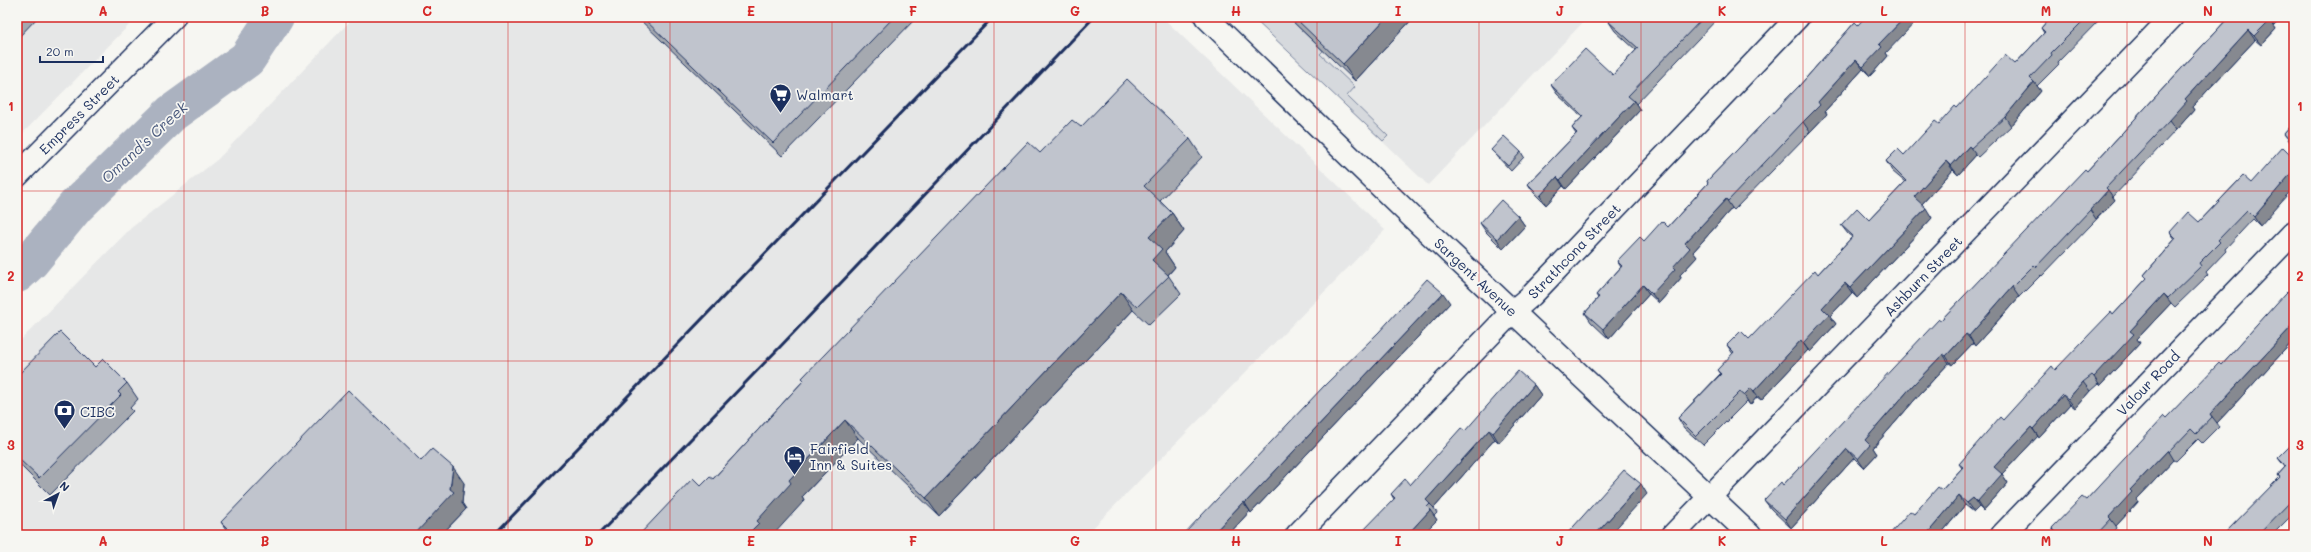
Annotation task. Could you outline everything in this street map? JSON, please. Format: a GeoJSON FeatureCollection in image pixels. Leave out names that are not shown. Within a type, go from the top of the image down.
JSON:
{"type":"FeatureCollection","features":[{"type":"Feature","properties":{"kind":"street","name":"Empress Street"},"geometry":{"type":"LineString","coordinates":[[17,176],[174,17]]}},
{"type":"Feature","properties":{"kind":"street","name":"Sargent Avenue"},"geometry":{"type":"LineString","coordinates":[[1206,17],[1512,312],[1750,535]]}},
{"type":"Feature","properties":{"kind":"street","name":"Strathcona Street"},"geometry":{"type":"LineString","coordinates":[[1298,535],[1512,312],[1532,295],[1798,17]]}},
{"type":"Feature","properties":{"kind":"street","name":"Ashburn Street"},"geometry":{"type":"LineString","coordinates":[[1673,535],[2172,17]]}},
{"type":"Feature","properties":{"kind":"street","name":"Valour Road"},"geometry":{"type":"LineString","coordinates":[[2002,535],[2294,232]]}},
{"type":"Feature","properties":{"kind":"shaded area"},"geometry":{"type":"Polygon","coordinates":[[[17,17],[137,17],[17,139],[17,17]]]}},
{"type":"Feature","properties":{"kind":"shaded area"},"geometry":{"type":"Polygon","coordinates":[[[354,17],[1137,17],[1140,19],[1142,17],[1162,17],[1385,230],[1086,535],[17,535],[17,344],[131,228],[218,159],[354,17]]]}},
{"type":"Feature","properties":{"kind":"shaded area"},"geometry":{"type":"Polygon","coordinates":[[[1252,17],[1588,17],[1428,185],[1252,17]]]}},
{"type":"Feature","properties":{"kind":"shaded area"},"geometry":{"type":"Polygon","coordinates":[[[1252,17],[1288,17],[1323,51],[1320,54],[1355,87],[1347,96],[1388,136],[1383,141],[1252,17]]]}},
{"type":"Feature","properties":{"kind":"building","name":"Walmart"},"geometry":{"type":"Polygon","coordinates":[[[642,17],[894,17],[773,143],[642,17]]]}},
{"type":"Feature","properties":{"kind":"building"},"geometry":{"type":"Polygon","coordinates":[[[1294,17],[1387,17],[1343,64],[1294,17]]]}},
{"type":"Feature","properties":{"kind":"building"},"geometry":{"type":"Polygon","coordinates":[[[1613,17],[1704,17],[1628,96],[1634,101],[1560,180],[1557,177],[1540,196],[1528,184],[1577,133],[1572,128],[1583,116],[1551,85],[1585,49],[1613,75],[1638,48],[1609,22],[1613,17]]]}},
{"type":"Feature","properties":{"kind":"building"},"geometry":{"type":"Polygon","coordinates":[[[1865,17],[1905,17],[1879,44],[1882,47],[1863,67],[1856,60],[1818,102],[1820,105],[1728,201],[1726,199],[1685,243],[1690,248],[1673,267],[1675,269],[1652,294],[1643,285],[1603,329],[1585,313],[1599,297],[1596,295],[1622,266],[1617,261],[1640,237],[1644,241],[1662,221],[1668,227],[1708,183],[1707,181],[1800,85],[1855,22],[1858,25],[1865,17]]]}},
{"type":"Feature","properties":{"kind":"building"},"geometry":{"type":"Polygon","coordinates":[[[2051,17],[2087,17],[2051,53],[2052,55],[2030,78],[2034,82],[2005,117],[1971,148],[1969,146],[1951,166],[1946,161],[1914,197],[1926,208],[1850,288],[1845,283],[1822,308],[1829,315],[1803,343],[1801,340],[1754,391],[1751,388],[1744,395],[1740,392],[1696,436],[1678,418],[1721,374],[1717,370],[1734,352],[1727,345],[1741,331],[1749,339],[1815,270],[1818,274],[1853,236],[1841,225],[1857,208],[1869,220],[1906,181],[1886,161],[1898,149],[1904,155],[1935,121],[1939,124],[1955,106],[1957,108],[2005,55],[2015,64],[2045,32],[2041,28],[2051,17]]]}},
{"type":"Feature","properties":{"kind":"building"},"geometry":{"type":"Polygon","coordinates":[[[2229,17],[2267,17],[2270,20],[2254,36],[2248,30],[2185,99],[2187,101],[2106,188],[2108,190],[2090,210],[2036,267],[2034,265],[2012,287],[1969,336],[1966,334],[1946,356],[1943,354],[1913,385],[1865,440],[1870,445],[1858,459],[1847,449],[1785,519],[1764,500],[1781,482],[1783,485],[1939,319],[1941,320],[2085,169],[2087,171],[2229,17]]]}},
{"type":"Feature","properties":{"kind":"building"},"geometry":{"type":"Polygon","coordinates":[[[1127,79],[1190,139],[1144,186],[1172,213],[1149,237],[1162,249],[1152,260],[1169,276],[1137,307],[1121,292],[926,498],[845,420],[789,480],[791,483],[757,521],[759,523],[750,532],[754,535],[639,535],[693,478],[701,486],[710,477],[713,479],[804,380],[802,378],[1028,142],[1040,153],[1072,120],[1081,127],[1127,79]]]}},
{"type":"Feature","properties":{"kind":"building"},"geometry":{"type":"Polygon","coordinates":[[[2294,123],[2294,143],[2284,134],[2294,123]]]}},
{"type":"Feature","properties":{"kind":"building"},"geometry":{"type":"Polygon","coordinates":[[[1504,136],[1521,152],[1508,166],[1491,150],[1504,136]]]}},
{"type":"Feature","properties":{"kind":"building"},"geometry":{"type":"Polygon","coordinates":[[[2283,147],[2294,158],[2294,170],[2254,217],[2247,210],[2218,240],[2220,242],[2199,263],[2201,266],[2168,298],[2164,294],[2130,331],[2134,334],[2094,377],[2092,375],[2083,382],[2068,399],[2063,395],[2033,429],[2031,427],[1994,467],[2002,474],[1977,502],[1973,498],[1967,503],[1959,496],[1926,535],[1889,535],[1910,511],[1914,514],[1938,487],[1942,490],[1963,467],[1959,464],[2000,417],[2003,420],[2052,366],[2055,370],[2111,312],[2113,315],[2147,278],[2144,275],[2176,238],[2170,232],[2188,212],[2199,222],[2243,176],[2251,183],[2283,147]]]}},
{"type":"Feature","properties":{"kind":"building"},"geometry":{"type":"Polygon","coordinates":[[[1501,200],[1518,216],[1497,239],[1480,223],[1501,200]]]}},
{"type":"Feature","properties":{"kind":"building"},"geometry":{"type":"Polygon","coordinates":[[[1427,279],[1443,293],[1245,503],[1243,502],[1212,535],[1183,535],[1324,386],[1379,332],[1427,279]]]}},
{"type":"Feature","properties":{"kind":"building"},"geometry":{"type":"Polygon","coordinates":[[[2294,285],[2294,324],[2210,414],[2212,417],[2196,434],[2191,429],[2169,452],[2168,450],[2130,490],[2132,492],[2109,517],[2111,519],[2096,535],[2053,535],[2056,532],[2052,528],[2082,497],[2086,500],[2164,416],[2166,418],[2219,363],[2221,365],[2294,285]]]}},
{"type":"Feature","properties":{"kind":"building","name":"CIBC"},"geometry":{"type":"Polygon","coordinates":[[[60,332],[95,367],[103,359],[127,383],[118,392],[121,395],[39,478],[17,457],[17,376],[60,332]]]}},
{"type":"Feature","properties":{"kind":"building"},"geometry":{"type":"Polygon","coordinates":[[[1518,371],[1534,385],[1493,433],[1489,430],[1426,500],[1430,504],[1427,507],[1430,510],[1407,535],[1359,535],[1395,498],[1391,494],[1405,479],[1410,485],[1461,428],[1465,431],[1518,371]]]}},
{"type":"Feature","properties":{"kind":"building"},"geometry":{"type":"Polygon","coordinates":[[[348,390],[421,461],[432,449],[453,467],[450,489],[454,492],[414,535],[234,535],[221,522],[348,390]]]}},
{"type":"Feature","properties":{"kind":"building"},"geometry":{"type":"Polygon","coordinates":[[[2294,442],[2294,498],[2258,535],[2223,535],[2280,477],[2278,475],[2286,466],[2278,458],[2294,442]]]}},
{"type":"Feature","properties":{"kind":"building"},"geometry":{"type":"Polygon","coordinates":[[[1624,470],[1641,484],[1595,535],[1566,535],[1624,470]]]}},
{"type":"Feature","properties":{"kind":"waterway","name":"Omand's Creek"},"geometry":{"type":"LineString","coordinates":[[17,274],[31,261],[76,206],[172,113],[247,59],[275,17]]}},
{"type":"Feature","properties":{"kind":"railway"},"geometry":{"type":"LineString","coordinates":[[494,535],[993,17]]}},
{"type":"Feature","properties":{"kind":"railway"},"geometry":{"type":"LineString","coordinates":[[598,535],[778,349],[1094,17]]}},
{"type":"Feature","properties":{"kind":"place","name":"Walmart"},"geometry":{"type":"Point","coordinates":[780,114]}},
{"type":"Feature","properties":{"kind":"place","name":"CIBC"},"geometry":{"type":"Point","coordinates":[65,430]}},
{"type":"Feature","properties":{"kind":"place","name":"Fairfield Inn & Suites"},"geometry":{"type":"Point","coordinates":[794,476]}}]}
